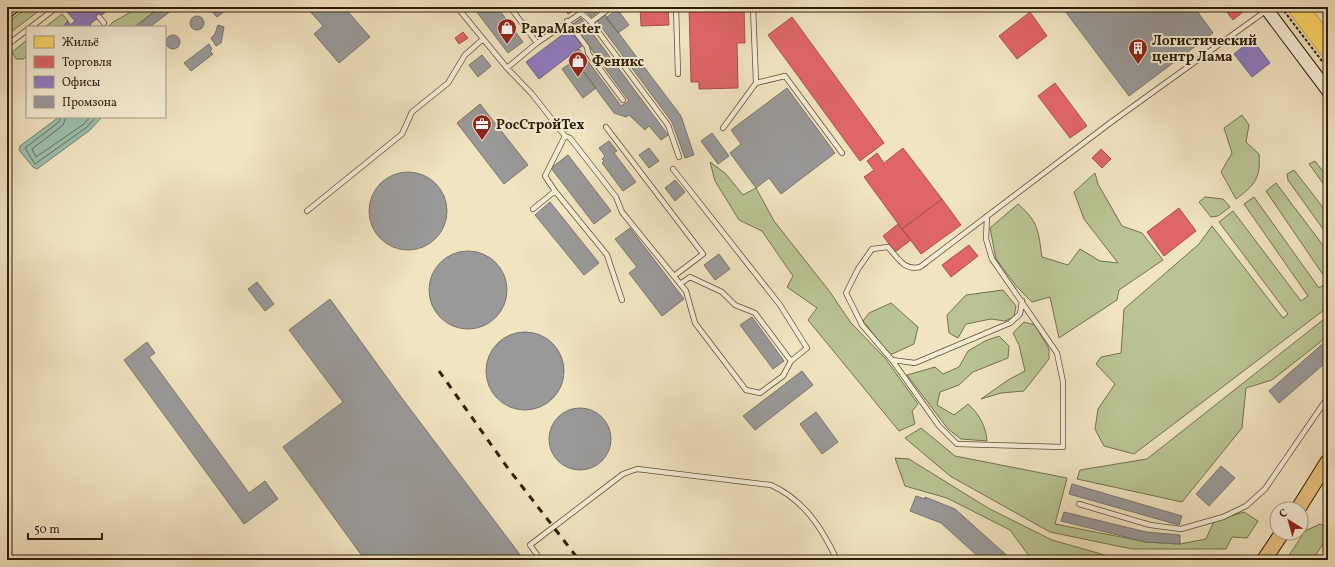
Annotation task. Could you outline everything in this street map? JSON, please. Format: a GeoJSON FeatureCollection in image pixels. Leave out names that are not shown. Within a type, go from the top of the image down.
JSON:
{"type":"FeatureCollection","features":[{"type":"Feature","properties":{"kind":"main road"},"geometry":{"type":"LineString","coordinates":[[1303,501],[1328,461]]}},
{"type":"Feature","properties":{"kind":"main road"},"geometry":{"type":"LineString","coordinates":[[1264,560],[1277,541]]}},
{"type":"Feature","properties":{"kind":"street"},"geometry":{"type":"LineString","coordinates":[[7,12],[13,7]]}},
{"type":"Feature","properties":{"kind":"street"},"geometry":{"type":"LineString","coordinates":[[1266,8],[1327,86]]}},
{"type":"Feature","properties":{"kind":"lane"},"geometry":{"type":"LineString","coordinates":[[32,26],[57,7]]}},
{"type":"Feature","properties":{"kind":"lane"},"geometry":{"type":"LineString","coordinates":[[457,7],[507,68],[532,94],[565,136],[570,138],[616,197],[622,212],[686,291],[695,323],[746,390],[760,393],[783,376],[791,361],[807,348],[780,305],[673,169]]}},
{"type":"Feature","properties":{"kind":"lane"},"geometry":{"type":"LineString","coordinates":[[510,7],[537,43]]}},
{"type":"Feature","properties":{"kind":"lane"},"geometry":{"type":"LineString","coordinates":[[676,7],[678,74]]}},
{"type":"Feature","properties":{"kind":"lane"},"geometry":{"type":"LineString","coordinates":[[723,128],[756,83],[753,7]]}},
{"type":"Feature","properties":{"kind":"lane"},"geometry":{"type":"LineString","coordinates":[[1321,7],[1328,16]]}},
{"type":"Feature","properties":{"kind":"lane"},"geometry":{"type":"LineString","coordinates":[[591,22],[610,8]]}},
{"type":"Feature","properties":{"kind":"lane"},"geometry":{"type":"LineString","coordinates":[[987,216],[986,239],[992,259],[1057,353],[1062,382],[1063,447],[957,444],[938,426],[892,360],[862,325],[846,293],[858,269],[872,249],[888,247],[902,264],[907,267],[920,267],[987,216],[1110,123],[1266,8]]}},
{"type":"Feature","properties":{"kind":"lane"},"geometry":{"type":"LineString","coordinates":[[507,68],[537,43],[567,21],[581,13],[591,22],[668,125],[679,157]]}},
{"type":"Feature","properties":{"kind":"lane"},"geometry":{"type":"LineString","coordinates":[[99,17],[104,23]]}},
{"type":"Feature","properties":{"kind":"lane"},"geometry":{"type":"LineString","coordinates":[[567,21],[587,47],[588,53],[623,100]]}},
{"type":"Feature","properties":{"kind":"lane"},"geometry":{"type":"LineString","coordinates":[[7,45],[26,31]]}},
{"type":"Feature","properties":{"kind":"lane"},"geometry":{"type":"LineString","coordinates":[[307,211],[402,134],[412,112],[448,83],[466,55],[483,39]]}},
{"type":"Feature","properties":{"kind":"lane"},"geometry":{"type":"LineString","coordinates":[[756,83],[785,76],[842,152]]}},
{"type":"Feature","properties":{"kind":"lane"},"geometry":{"type":"LineString","coordinates":[[606,127],[703,254],[674,276]]}},
{"type":"Feature","properties":{"kind":"lane"},"geometry":{"type":"LineString","coordinates":[[565,136],[545,176],[607,255],[622,300]]}},
{"type":"Feature","properties":{"kind":"lane"},"geometry":{"type":"LineString","coordinates":[[533,209],[556,191]]}},
{"type":"Feature","properties":{"kind":"lane"},"geometry":{"type":"LineString","coordinates":[[680,284],[690,277],[722,292],[735,305],[755,313],[791,361]]}},
{"type":"Feature","properties":{"kind":"lane"},"geometry":{"type":"LineString","coordinates":[[892,360],[915,363],[1010,323],[1020,314],[1022,301]]}},
{"type":"Feature","properties":{"kind":"lane"},"geometry":{"type":"LineString","coordinates":[[1079,504],[1150,525],[1181,529],[1222,517],[1246,506],[1265,489],[1328,397]]}},
{"type":"Feature","properties":{"kind":"lane"},"geometry":{"type":"LineString","coordinates":[[541,560],[530,545],[623,474],[637,469],[771,485],[785,492],[801,504],[814,519],[837,560]]}},
{"type":"Feature","properties":{"kind":"path"},"geometry":{"type":"LineString","coordinates":[[1281,7],[1328,69]]}},
{"type":"Feature","properties":{"kind":"shaded area"},"geometry":{"type":"Polygon","coordinates":[[[28,7],[44,7],[7,35],[7,23],[28,7]]]}},
{"type":"Feature","properties":{"kind":"shaded area"},"geometry":{"type":"Polygon","coordinates":[[[140,7],[160,7],[135,26],[109,26],[113,22],[140,7]]]}},
{"type":"Feature","properties":{"kind":"shaded area"},"geometry":{"type":"Polygon","coordinates":[[[62,14],[68,21],[64,26],[46,26],[62,14]]]}},
{"type":"Feature","properties":{"kind":"shaded area"},"geometry":{"type":"Polygon","coordinates":[[[26,41],[26,57],[23,59],[16,59],[12,52],[26,41]]]}},
{"type":"Feature","properties":{"kind":"shaded area"},"geometry":{"type":"Polygon","coordinates":[[[1242,115],[1249,125],[1246,142],[1259,154],[1259,169],[1258,175],[1252,185],[1236,199],[1221,172],[1232,153],[1224,128],[1242,115]]]}},
{"type":"Feature","properties":{"kind":"shaded area"},"geometry":{"type":"Polygon","coordinates":[[[1315,161],[1328,178],[1328,190],[1309,164],[1315,161]]]}},
{"type":"Feature","properties":{"kind":"shaded area"},"geometry":{"type":"Polygon","coordinates":[[[710,162],[725,173],[743,195],[756,188],[774,221],[830,292],[851,323],[885,358],[918,404],[912,411],[915,424],[899,431],[808,320],[817,308],[787,287],[793,276],[762,231],[739,220],[715,181],[710,162]]]}},
{"type":"Feature","properties":{"kind":"shaded area"},"geometry":{"type":"Polygon","coordinates":[[[1294,170],[1328,214],[1328,236],[1288,180],[1287,174],[1294,170]]]}},
{"type":"Feature","properties":{"kind":"shaded area"},"geometry":{"type":"Polygon","coordinates":[[[1095,173],[1098,184],[1122,226],[1142,233],[1163,260],[1119,290],[1117,300],[1059,338],[1050,297],[1032,302],[1017,287],[996,259],[990,228],[1018,204],[1025,210],[1034,222],[1040,240],[1042,257],[1068,265],[1080,249],[1100,261],[1118,263],[1084,219],[1074,192],[1095,173]]]}},
{"type":"Feature","properties":{"kind":"shaded area"},"geometry":{"type":"Polygon","coordinates":[[[1276,183],[1328,252],[1328,282],[1266,191],[1276,183]]]}},
{"type":"Feature","properties":{"kind":"shaded area"},"geometry":{"type":"Polygon","coordinates":[[[1205,197],[1223,199],[1230,207],[1218,216],[1211,217],[1199,202],[1205,197]]]}},
{"type":"Feature","properties":{"kind":"shaded area"},"geometry":{"type":"Polygon","coordinates":[[[1254,197],[1319,288],[1328,282],[1328,307],[1134,454],[1104,446],[1095,429],[1098,409],[1115,384],[1096,364],[1101,357],[1121,353],[1124,309],[1199,244],[1212,226],[1283,318],[1288,314],[1219,222],[1233,211],[1301,301],[1308,296],[1244,204],[1254,197]]]}},
{"type":"Feature","properties":{"kind":"shaded area"},"geometry":{"type":"Polygon","coordinates":[[[1003,290],[1016,306],[1014,317],[1005,321],[991,319],[966,324],[958,338],[949,333],[947,315],[966,295],[1003,290]]]}},
{"type":"Feature","properties":{"kind":"shaded area"},"geometry":{"type":"Polygon","coordinates":[[[891,303],[918,327],[914,344],[890,355],[863,321],[869,313],[891,303]]]}},
{"type":"Feature","properties":{"kind":"shaded area"},"geometry":{"type":"Polygon","coordinates":[[[1328,316],[1328,336],[1272,380],[1246,388],[1242,428],[1182,502],[1077,479],[1080,470],[1147,459],[1328,316]]]}},
{"type":"Feature","properties":{"kind":"shaded area"},"geometry":{"type":"Polygon","coordinates":[[[1024,322],[1035,325],[1049,349],[1049,359],[1024,391],[1001,393],[981,399],[1008,380],[1025,371],[1019,345],[1013,333],[1024,322]]]}},
{"type":"Feature","properties":{"kind":"shaded area"},"geometry":{"type":"Polygon","coordinates":[[[999,336],[1009,346],[1008,358],[973,372],[959,385],[940,392],[937,405],[954,415],[968,404],[972,408],[979,416],[987,441],[961,439],[948,429],[907,375],[935,367],[943,374],[959,367],[968,351],[985,341],[999,336]]]}},
{"type":"Feature","properties":{"kind":"shaded area"},"geometry":{"type":"Polygon","coordinates":[[[921,428],[955,456],[1067,478],[1055,524],[1146,542],[1180,544],[1206,539],[1214,521],[1244,512],[1258,521],[1247,538],[1232,537],[1226,549],[1132,549],[1050,532],[950,476],[905,438],[921,428]]]}},
{"type":"Feature","properties":{"kind":"shaded area"},"geometry":{"type":"Polygon","coordinates":[[[895,458],[909,459],[988,508],[1052,540],[1108,556],[1160,559],[1217,557],[1217,560],[1032,560],[1010,530],[947,498],[905,486],[895,458]]]}},
{"type":"Feature","properties":{"kind":"shaded area"},"geometry":{"type":"Polygon","coordinates":[[[1320,524],[1328,528],[1328,537],[1312,560],[1286,560],[1298,541],[1309,541],[1309,529],[1320,524]]]}},
{"type":"Feature","properties":{"kind":"water"},"geometry":{"type":"Polygon","coordinates":[[[58,118],[101,118],[90,130],[37,169],[33,167],[19,150],[20,146],[58,118]]]}},
{"type":"Feature","properties":{"kind":"building: Жильё"},"geometry":{"type":"Polygon","coordinates":[[[1285,7],[1310,7],[1328,30],[1328,64],[1285,7]]]}},
{"type":"Feature","properties":{"kind":"building: Торговля"},"geometry":{"type":"Polygon","coordinates":[[[640,7],[668,7],[669,25],[641,26],[640,7]]]}},
{"type":"Feature","properties":{"kind":"building: Торговля"},"geometry":{"type":"Polygon","coordinates":[[[689,7],[744,7],[745,43],[737,43],[738,88],[699,89],[699,82],[691,82],[689,7]]]}},
{"type":"Feature","properties":{"kind":"building: Торговля"},"geometry":{"type":"Polygon","coordinates":[[[1223,7],[1241,7],[1244,11],[1233,20],[1223,7]]]}},
{"type":"Feature","properties":{"kind":"building: Торговля"},"geometry":{"type":"Polygon","coordinates":[[[1030,12],[1047,36],[1017,59],[999,36],[1030,12]]]}},
{"type":"Feature","properties":{"kind":"building: Торговля"},"geometry":{"type":"Polygon","coordinates":[[[792,17],[884,143],[860,161],[768,35],[792,17]]]}},
{"type":"Feature","properties":{"kind":"building: Торговля"},"geometry":{"type":"Polygon","coordinates":[[[463,32],[468,38],[459,44],[455,38],[463,32]]]}},
{"type":"Feature","properties":{"kind":"building: Торговля"},"geometry":{"type":"Polygon","coordinates":[[[1055,83],[1087,126],[1070,138],[1038,96],[1055,83]]]}},
{"type":"Feature","properties":{"kind":"building: Торговля"},"geometry":{"type":"Polygon","coordinates":[[[903,148],[942,199],[902,229],[864,177],[874,170],[867,161],[877,153],[884,163],[903,148]]]}},
{"type":"Feature","properties":{"kind":"building: Торговля"},"geometry":{"type":"Polygon","coordinates":[[[1101,149],[1111,159],[1102,168],[1092,158],[1101,149]]]}},
{"type":"Feature","properties":{"kind":"building: Торговля"},"geometry":{"type":"Polygon","coordinates":[[[942,199],[961,225],[921,254],[902,229],[942,199]]]}},
{"type":"Feature","properties":{"kind":"building: Торговля"},"geometry":{"type":"Polygon","coordinates":[[[1179,208],[1196,231],[1164,256],[1147,232],[1179,208]]]}},
{"type":"Feature","properties":{"kind":"building: Торговля"},"geometry":{"type":"Polygon","coordinates":[[[898,224],[911,240],[895,252],[883,236],[898,224]]]}},
{"type":"Feature","properties":{"kind":"building: Торговля"},"geometry":{"type":"Polygon","coordinates":[[[969,245],[978,256],[951,277],[942,265],[969,245]]]}},
{"type":"Feature","properties":{"kind":"building: Офисы"},"geometry":{"type":"Polygon","coordinates":[[[72,7],[112,7],[90,24],[91,25],[90,26],[64,26],[68,21],[70,25],[75,21],[67,12],[72,7]]]}},
{"type":"Feature","properties":{"kind":"building: Офисы"},"geometry":{"type":"Polygon","coordinates":[[[564,7],[580,7],[568,14],[564,7]]]}},
{"type":"Feature","properties":{"kind":"building: Офисы"},"geometry":{"type":"Polygon","coordinates":[[[570,29],[582,46],[539,79],[526,62],[570,29]]]}},
{"type":"Feature","properties":{"kind":"building: Офисы"},"geometry":{"type":"Polygon","coordinates":[[[1252,39],[1270,63],[1252,77],[1234,54],[1252,39]]]}},
{"type":"Feature","properties":{"kind":"building: Промзона"},"geometry":{"type":"Polygon","coordinates":[[[160,7],[176,7],[151,26],[137,26],[160,7]]]}},
{"type":"Feature","properties":{"kind":"building: Промзона"},"geometry":{"type":"Polygon","coordinates":[[[208,7],[230,7],[217,17],[208,7]]]}},
{"type":"Feature","properties":{"kind":"building: Промзона"},"geometry":{"type":"Polygon","coordinates":[[[306,7],[344,7],[370,37],[339,63],[314,34],[323,26],[306,7]]]}},
{"type":"Feature","properties":{"kind":"building: Промзона"},"geometry":{"type":"Polygon","coordinates":[[[473,7],[497,7],[523,42],[508,53],[473,7]]]}},
{"type":"Feature","properties":{"kind":"building: Промзона"},"geometry":{"type":"Polygon","coordinates":[[[588,7],[604,7],[591,17],[585,10],[588,7]]]}},
{"type":"Feature","properties":{"kind":"building: Промзона","name":"Логистический центр Лама"},"geometry":{"type":"Polygon","coordinates":[[[1062,7],[1194,7],[1213,33],[1129,96],[1062,7]]]}},
{"type":"Feature","properties":{"kind":"building: Промзона"},"geometry":{"type":"Polygon","coordinates":[[[617,9],[629,25],[618,33],[606,18],[617,9]]]}},
{"type":"Feature","properties":{"kind":"building: Промзона"},"geometry":{"type":"Polygon","coordinates":[[[605,15],[681,116],[694,155],[685,158],[672,122],[597,21],[605,15]]]}},
{"type":"Feature","properties":{"kind":"building: Промзона"},"geometry":{"type":"Polygon","coordinates":[[[194,16],[200,16],[204,20],[204,26],[200,30],[194,30],[190,26],[190,20],[194,16]]]}},
{"type":"Feature","properties":{"kind":"building: Промзона"},"geometry":{"type":"Polygon","coordinates":[[[581,18],[668,135],[661,140],[649,126],[645,130],[629,115],[626,117],[614,113],[571,55],[579,49],[621,106],[629,101],[573,24],[581,18]]]}},
{"type":"Feature","properties":{"kind":"building: Промзона"},"geometry":{"type":"Polygon","coordinates":[[[218,25],[224,27],[221,43],[216,46],[211,38],[215,34],[218,25]]]}},
{"type":"Feature","properties":{"kind":"building: Промзона"},"geometry":{"type":"Polygon","coordinates":[[[173,35],[178,37],[180,42],[178,47],[173,49],[168,47],[166,42],[168,37],[173,35]]]}},
{"type":"Feature","properties":{"kind":"building: Промзона"},"geometry":{"type":"Polygon","coordinates":[[[209,44],[212,49],[210,51],[213,54],[191,71],[184,63],[209,44]]]}},
{"type":"Feature","properties":{"kind":"building: Промзона"},"geometry":{"type":"Polygon","coordinates":[[[482,55],[491,66],[478,77],[469,65],[482,55]]]}},
{"type":"Feature","properties":{"kind":"building: Промзона"},"geometry":{"type":"Polygon","coordinates":[[[575,60],[596,88],[583,98],[562,69],[575,60]]]}},
{"type":"Feature","properties":{"kind":"building: Промзона"},"geometry":{"type":"Polygon","coordinates":[[[787,88],[835,153],[781,194],[769,178],[756,188],[730,153],[741,144],[731,130],[787,88]]]}},
{"type":"Feature","properties":{"kind":"building: Промзона"},"geometry":{"type":"Polygon","coordinates":[[[480,104],[528,165],[504,184],[457,123],[480,104]]]}},
{"type":"Feature","properties":{"kind":"building: Промзона"},"geometry":{"type":"Polygon","coordinates":[[[712,133],[729,156],[718,164],[701,141],[712,133]]]}},
{"type":"Feature","properties":{"kind":"building: Промзона"},"geometry":{"type":"Polygon","coordinates":[[[609,141],[617,151],[614,153],[636,182],[623,191],[602,163],[604,161],[602,159],[605,156],[599,148],[609,141]]]}},
{"type":"Feature","properties":{"kind":"building: Промзона"},"geometry":{"type":"Polygon","coordinates":[[[649,148],[659,161],[649,168],[639,155],[649,148]]]}},
{"type":"Feature","properties":{"kind":"building: Промзона"},"geometry":{"type":"Polygon","coordinates":[[[568,155],[611,211],[594,224],[551,168],[568,155]]]}},
{"type":"Feature","properties":{"kind":"building: Промзона"},"geometry":{"type":"Polygon","coordinates":[[[400,172],[416,172],[430,178],[441,189],[447,203],[447,219],[441,233],[430,244],[416,250],[400,250],[386,244],[375,233],[369,219],[369,203],[375,189],[386,178],[400,172]]]}},
{"type":"Feature","properties":{"kind":"building: Промзона"},"geometry":{"type":"Polygon","coordinates":[[[675,180],[685,192],[675,201],[665,188],[675,180]]]}},
{"type":"Feature","properties":{"kind":"building: Промзона"},"geometry":{"type":"Polygon","coordinates":[[[550,202],[599,263],[584,275],[535,215],[550,202]]]}},
{"type":"Feature","properties":{"kind":"building: Промзона"},"geometry":{"type":"Polygon","coordinates":[[[630,228],[684,299],[662,316],[629,273],[637,267],[615,239],[630,228]]]}},
{"type":"Feature","properties":{"kind":"building: Промзона"},"geometry":{"type":"Polygon","coordinates":[[[468,251],[483,254],[490,258],[500,268],[504,275],[507,290],[504,305],[500,312],[490,322],[483,326],[468,329],[453,326],[446,322],[436,312],[432,305],[429,290],[432,275],[436,268],[446,258],[453,254],[468,251]]]}},
{"type":"Feature","properties":{"kind":"building: Промзона"},"geometry":{"type":"Polygon","coordinates":[[[719,254],[730,269],[715,280],[704,265],[719,254]]]}},
{"type":"Feature","properties":{"kind":"building: Промзона"},"geometry":{"type":"Polygon","coordinates":[[[257,282],[274,304],[265,311],[248,289],[257,282]]]}},
{"type":"Feature","properties":{"kind":"building: Промзона"},"geometry":{"type":"Polygon","coordinates":[[[330,299],[401,397],[524,560],[365,560],[283,447],[343,402],[289,330],[330,299]]]}},
{"type":"Feature","properties":{"kind":"building: Промзона"},"geometry":{"type":"Polygon","coordinates":[[[752,317],[784,361],[773,369],[740,325],[752,317]]]}},
{"type":"Feature","properties":{"kind":"building: Промзона"},"geometry":{"type":"Polygon","coordinates":[[[525,332],[540,335],[547,339],[557,349],[561,356],[564,371],[561,386],[557,393],[547,403],[540,407],[525,410],[510,407],[503,403],[493,393],[489,386],[486,371],[489,356],[493,349],[503,339],[510,335],[525,332]]]}},
{"type":"Feature","properties":{"kind":"building: Промзона"},"geometry":{"type":"Polygon","coordinates":[[[1328,339],[1328,354],[1321,360],[1324,364],[1279,403],[1269,391],[1328,339]]]}},
{"type":"Feature","properties":{"kind":"building: Промзона"},"geometry":{"type":"Polygon","coordinates":[[[147,342],[155,353],[149,357],[249,493],[265,481],[278,499],[244,524],[124,360],[147,342]]]}},
{"type":"Feature","properties":{"kind":"building: Промзона"},"geometry":{"type":"Polygon","coordinates":[[[802,371],[813,385],[755,430],[743,416],[802,371]]]}},
{"type":"Feature","properties":{"kind":"building: Промзона"},"geometry":{"type":"Polygon","coordinates":[[[580,408],[592,410],[602,417],[609,427],[611,439],[609,451],[602,461],[592,468],[580,470],[568,468],[558,461],[551,451],[549,439],[551,427],[558,417],[568,410],[580,408]]]}},
{"type":"Feature","properties":{"kind":"building: Промзона"},"geometry":{"type":"Polygon","coordinates":[[[816,412],[838,442],[822,454],[800,424],[816,412]]]}},
{"type":"Feature","properties":{"kind":"building: Промзона"},"geometry":{"type":"Polygon","coordinates":[[[1221,466],[1235,478],[1209,506],[1196,494],[1221,466]]]}},
{"type":"Feature","properties":{"kind":"building: Промзона"},"geometry":{"type":"Polygon","coordinates":[[[1072,484],[1182,516],[1179,525],[1069,494],[1072,484]]]}},
{"type":"Feature","properties":{"kind":"building: Промзона"},"geometry":{"type":"Polygon","coordinates":[[[916,496],[925,499],[925,497],[955,509],[1012,560],[982,560],[941,523],[910,511],[916,496]]]}},
{"type":"Feature","properties":{"kind":"building: Промзона"},"geometry":{"type":"Polygon","coordinates":[[[1064,512],[1146,532],[1180,535],[1180,544],[1146,542],[1061,521],[1064,512]]]}},
{"type":"Feature","properties":{"kind":"railway"},"geometry":{"type":"LineString","coordinates":[[439,371],[507,467],[579,560]]}},
{"type":"Feature","properties":{"kind":"place","name":"PapaMaster"},"geometry":{"type":"Point","coordinates":[507,45]}},
{"type":"Feature","properties":{"kind":"place","name":"Логистический центр Лама"},"geometry":{"type":"Point","coordinates":[1138,65]}},
{"type":"Feature","properties":{"kind":"place","name":"Феникс"},"geometry":{"type":"Point","coordinates":[578,78]}},
{"type":"Feature","properties":{"kind":"place","name":"РосСтройТех"},"geometry":{"type":"Point","coordinates":[482,141]}}]}
